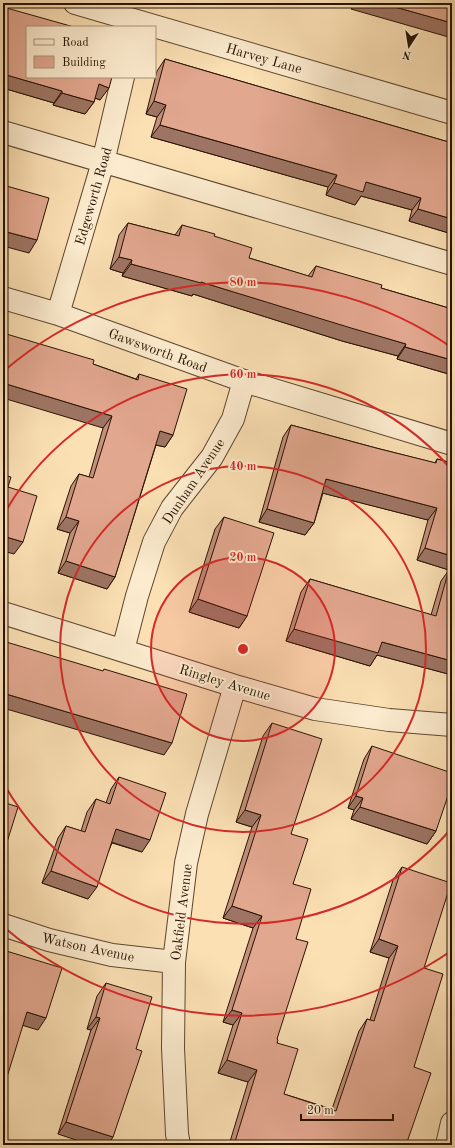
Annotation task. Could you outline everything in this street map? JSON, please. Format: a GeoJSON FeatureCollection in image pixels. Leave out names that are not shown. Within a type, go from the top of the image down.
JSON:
{"type":"FeatureCollection","features":[{"type":"Feature","properties":{"kind":"street","name":"Harvey Lane"},"geometry":{"type":"LineString","coordinates":[[75,3],[136,24]]}},
{"type":"Feature","properties":{"kind":"street","name":"Harvey Lane"},"geometry":{"type":"LineString","coordinates":[[156,30],[452,113]]}},
{"type":"Feature","properties":{"kind":"street","name":"Edgeworth Road"},"geometry":{"type":"LineString","coordinates":[[58,314],[103,162],[123,78]]}},
{"type":"Feature","properties":{"kind":"street"},"geometry":{"type":"LineString","coordinates":[[3,132],[452,264]]}},
{"type":"Feature","properties":{"kind":"street","name":"Gawsworth Road"},"geometry":{"type":"LineString","coordinates":[[3,298],[58,314],[244,381],[452,444]]}},
{"type":"Feature","properties":{"kind":"street","name":"Dunham Avenue"},"geometry":{"type":"LineString","coordinates":[[123,650],[137,596],[154,542],[172,508],[212,457],[233,419],[244,381]]}},
{"type":"Feature","properties":{"kind":"street","name":"Ringley Avenue"},"geometry":{"type":"LineString","coordinates":[[3,613],[235,686],[315,709],[389,720],[452,725]]}},
{"type":"Feature","properties":{"kind":"street","name":"Oakfield Avenue"},"geometry":{"type":"LineString","coordinates":[[179,1145],[177,1134],[173,1048],[174,962],[186,863],[197,814],[235,686]]}},
{"type":"Feature","properties":{"kind":"street","name":"Watson Avenue"},"geometry":{"type":"LineString","coordinates":[[3,925],[49,940],[112,955],[174,962]]}},
{"type":"Feature","properties":{"kind":"street"},"geometry":{"type":"LineString","coordinates":[[447,1145],[452,1123]]}},
{"type":"Feature","properties":{"kind":"building"},"geometry":{"type":"Polygon","coordinates":[[[381,3],[452,3],[452,23],[381,3]]]}},
{"type":"Feature","properties":{"kind":"building"},"geometry":{"type":"Polygon","coordinates":[[[3,7],[70,26],[26,26],[26,78],[112,78],[109,88],[99,84],[94,102],[3,74],[3,7]]]}},
{"type":"Feature","properties":{"kind":"building"},"geometry":{"type":"Polygon","coordinates":[[[165,59],[452,143],[452,219],[418,209],[421,198],[366,182],[363,192],[334,183],[337,175],[160,125],[166,105],[154,101],[165,59]]]}},
{"type":"Feature","properties":{"kind":"building"},"geometry":{"type":"Polygon","coordinates":[[[3,185],[49,198],[37,240],[3,231],[3,185]]]}},
{"type":"Feature","properties":{"kind":"building"},"geometry":{"type":"Polygon","coordinates":[[[128,223],[179,236],[182,225],[215,234],[214,236],[252,248],[249,258],[312,277],[316,266],[382,285],[381,288],[452,309],[452,360],[405,347],[406,344],[201,282],[131,264],[132,260],[119,257],[128,223]]]}},
{"type":"Feature","properties":{"kind":"building"},"geometry":{"type":"Polygon","coordinates":[[[3,333],[94,360],[93,364],[138,380],[139,374],[187,389],[173,435],[160,431],[115,577],[66,561],[79,521],[66,517],[79,474],[93,478],[112,416],[3,383],[3,333]]]}},
{"type":"Feature","properties":{"kind":"building"},"geometry":{"type":"Polygon","coordinates":[[[291,425],[436,463],[437,459],[452,463],[452,556],[425,548],[437,508],[326,479],[314,523],[267,509],[291,425]]]}},
{"type":"Feature","properties":{"kind":"building"},"geometry":{"type":"Polygon","coordinates":[[[3,475],[11,477],[8,487],[37,496],[23,542],[3,536],[3,475]]]}},
{"type":"Feature","properties":{"kind":"building"},"geometry":{"type":"Polygon","coordinates":[[[224,517],[274,533],[247,616],[198,599],[224,517]]]}},
{"type":"Feature","properties":{"kind":"building"},"geometry":{"type":"Polygon","coordinates":[[[449,569],[452,570],[452,661],[382,642],[378,653],[294,629],[310,579],[436,616],[449,569]]]}},
{"type":"Feature","properties":{"kind":"building"},"geometry":{"type":"Polygon","coordinates":[[[3,641],[187,694],[172,743],[6,694],[5,696],[3,695],[3,641]]]}},
{"type":"Feature","properties":{"kind":"building"},"geometry":{"type":"Polygon","coordinates":[[[272,723],[322,739],[291,834],[308,839],[293,884],[311,889],[296,939],[308,942],[277,1039],[277,1043],[298,1049],[284,1094],[336,1111],[367,1019],[374,1021],[398,946],[379,939],[402,867],[451,883],[424,968],[443,974],[414,1067],[431,1073],[406,1145],[234,1145],[257,1070],[227,1060],[242,1013],[232,1010],[262,916],[232,906],[261,815],[245,810],[272,723]]]}},
{"type":"Feature","properties":{"kind":"building"},"geometry":{"type":"Polygon","coordinates":[[[372,746],[452,773],[452,784],[436,831],[360,807],[363,798],[356,796],[372,746]]]}},
{"type":"Feature","properties":{"kind":"building"},"geometry":{"type":"Polygon","coordinates":[[[119,777],[166,793],[150,840],[116,829],[97,887],[51,871],[66,826],[85,832],[96,799],[110,804],[119,777]]]}},
{"type":"Feature","properties":{"kind":"building"},"geometry":{"type":"Polygon","coordinates":[[[3,802],[18,807],[3,855],[3,802]]]}},
{"type":"Feature","properties":{"kind":"building"},"geometry":{"type":"Polygon","coordinates":[[[3,950],[62,968],[46,1018],[27,1012],[3,1090],[3,950]]]}},
{"type":"Feature","properties":{"kind":"building"},"geometry":{"type":"Polygon","coordinates":[[[106,983],[152,997],[136,1049],[142,1051],[113,1137],[66,1122],[100,1018],[96,1017],[106,983]]]}}]}
